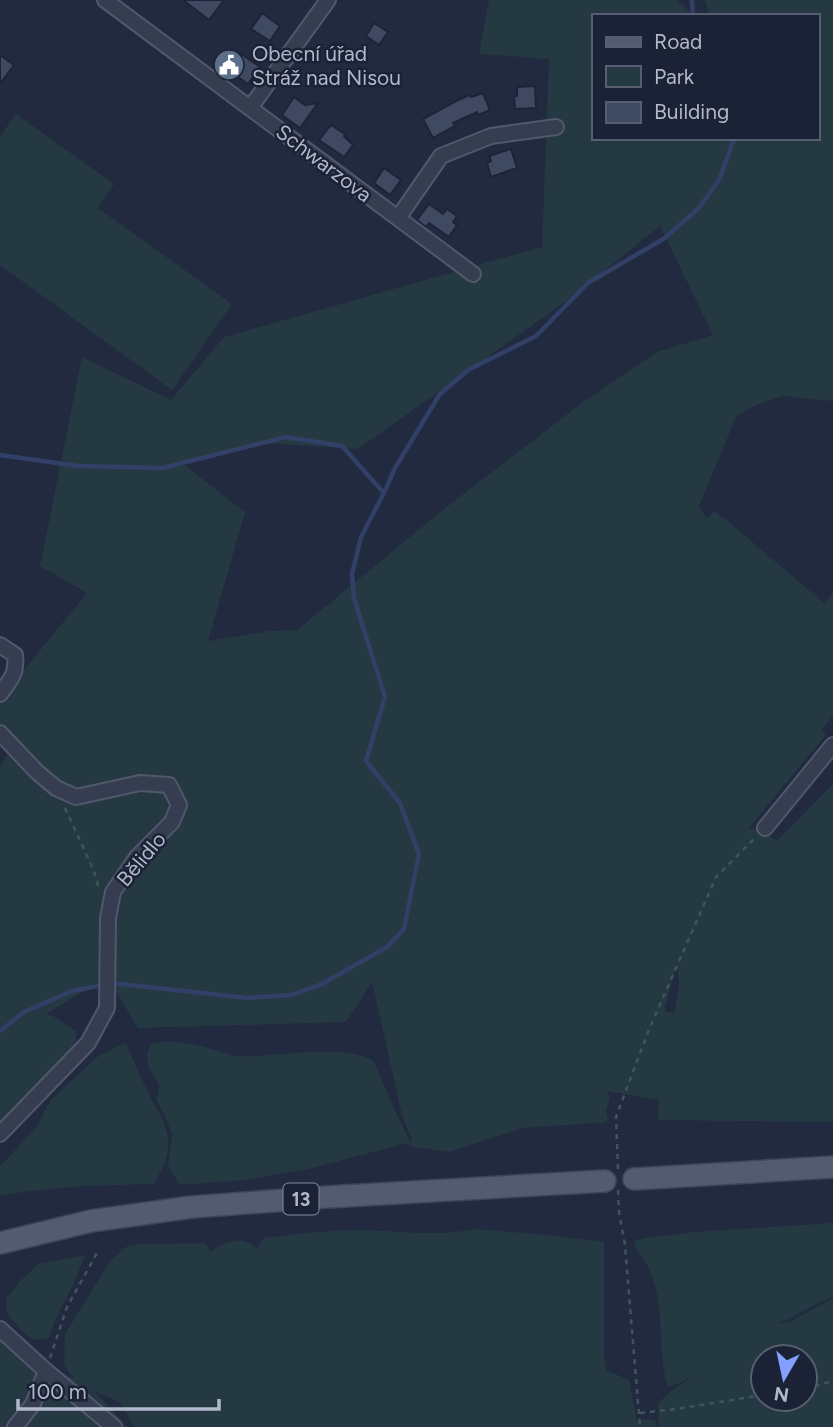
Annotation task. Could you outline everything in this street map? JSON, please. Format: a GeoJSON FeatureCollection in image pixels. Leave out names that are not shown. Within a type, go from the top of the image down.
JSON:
{"type":"FeatureCollection","features":[{"type":"Feature","properties":{"kind":"main road"},"geometry":{"type":"LineString","coordinates":[[634,1179],[833,1167]]}},
{"type":"Feature","properties":{"kind":"main road","name":"13"},"geometry":{"type":"LineString","coordinates":[[0,1243],[91,1221],[192,1207],[605,1181]]}},
{"type":"Feature","properties":{"kind":"street","name":"Schwarzova"},"geometry":{"type":"LineString","coordinates":[[105,0],[473,274]]}},
{"type":"Feature","properties":{"kind":"street"},"geometry":{"type":"LineString","coordinates":[[250,108],[328,0]]}},
{"type":"Feature","properties":{"kind":"street"},"geometry":{"type":"LineString","coordinates":[[398,218],[441,156],[491,136],[556,127]]}},
{"type":"Feature","properties":{"kind":"street"},"geometry":{"type":"LineString","coordinates":[[0,645],[15,655],[16,667],[0,694]]}},
{"type":"Feature","properties":{"kind":"street"},"geometry":{"type":"LineString","coordinates":[[0,733],[56,788]]}},
{"type":"Feature","properties":{"kind":"street"},"geometry":{"type":"LineString","coordinates":[[765,828],[833,745]]}},
{"type":"Feature","properties":{"kind":"street","name":"Bělidlo"},"geometry":{"type":"LineString","coordinates":[[0,1134],[88,1043],[107,1008],[108,919],[113,892],[137,858],[173,822],[179,805],[169,785],[140,783],[76,797],[56,788]]}},
{"type":"Feature","properties":{"kind":"street"},"geometry":{"type":"LineString","coordinates":[[0,1329],[114,1427]]}},
{"type":"Feature","properties":{"kind":"street"},"geometry":{"type":"LineString","coordinates":[[15,1427],[33,1404],[46,1371]]}},
{"type":"Feature","properties":{"kind":"path"},"geometry":{"type":"LineString","coordinates":[[56,788],[94,871],[108,919]]}},
{"type":"Feature","properties":{"kind":"path"},"geometry":{"type":"LineString","coordinates":[[616,1117],[648,1032],[716,877],[765,828]]}},
{"type":"Feature","properties":{"kind":"path"},"geometry":{"type":"LineString","coordinates":[[625,1245],[640,1427]]}},
{"type":"Feature","properties":{"kind":"path"},"geometry":{"type":"LineString","coordinates":[[46,1371],[67,1307],[98,1251]]}},
{"type":"Feature","properties":{"kind":"path"},"geometry":{"type":"LineString","coordinates":[[639,1413],[749,1397]]}},
{"type":"Feature","properties":{"kind":"green space"},"geometry":{"type":"Polygon","coordinates":[[[489,0],[677,0],[692,14],[592,14],[592,140],[819,140],[819,14],[708,14],[705,0],[833,0],[833,401],[783,396],[737,415],[699,506],[707,519],[714,511],[730,523],[824,603],[833,593],[833,716],[821,730],[826,735],[748,829],[761,829],[777,841],[833,784],[833,1122],[658,1120],[659,1100],[607,1091],[610,1098],[606,1110],[608,1120],[601,1124],[523,1128],[449,1152],[409,1146],[408,1143],[312,1168],[245,1180],[180,1185],[168,1166],[172,1135],[156,1100],[158,1083],[147,1059],[151,1044],[185,1043],[237,1056],[309,1052],[360,1055],[374,1061],[396,1113],[410,1141],[412,1140],[402,1115],[372,982],[346,1022],[138,1028],[107,977],[46,1014],[76,1031],[76,1040],[70,1050],[0,1125],[0,767],[7,754],[0,739],[0,699],[87,593],[40,566],[82,357],[171,400],[224,337],[542,247],[549,59],[479,54],[489,0]],[[660,226],[565,302],[358,449],[263,443],[183,464],[245,512],[208,641],[270,631],[297,630],[444,509],[583,402],[657,352],[713,335],[660,226]],[[677,963],[666,1011],[674,1013],[679,986],[677,963]]]}},
{"type":"Feature","properties":{"kind":"green space"},"geometry":{"type":"Polygon","coordinates":[[[16,114],[114,184],[98,208],[232,304],[172,390],[0,265],[0,136],[16,114]]]}},
{"type":"Feature","properties":{"kind":"green space"},"geometry":{"type":"Polygon","coordinates":[[[126,1043],[164,1122],[167,1135],[166,1158],[154,1184],[83,1186],[0,1196],[0,1166],[36,1128],[50,1101],[97,1057],[126,1043]]]}},
{"type":"Feature","properties":{"kind":"green space"},"geometry":{"type":"Polygon","coordinates":[[[833,1223],[833,1296],[778,1324],[792,1321],[833,1298],[833,1427],[659,1427],[658,1403],[693,1376],[668,1387],[663,1366],[657,1295],[648,1268],[634,1241],[694,1232],[833,1223]]]}},
{"type":"Feature","properties":{"kind":"green space"},"geometry":{"type":"Polygon","coordinates":[[[474,1229],[604,1242],[606,1370],[629,1380],[637,1421],[655,1420],[657,1427],[136,1427],[120,1402],[94,1391],[128,1427],[0,1427],[0,1340],[36,1372],[74,1378],[64,1365],[65,1334],[110,1261],[126,1247],[141,1244],[204,1243],[210,1253],[233,1241],[252,1244],[257,1249],[264,1238],[312,1232],[361,1230],[432,1233],[474,1229]]]}},
{"type":"Feature","properties":{"kind":"green space"},"geometry":{"type":"Polygon","coordinates":[[[85,1255],[49,1338],[33,1340],[7,1314],[6,1299],[38,1264],[85,1255]]]}},
{"type":"Feature","properties":{"kind":"building"},"geometry":{"type":"Polygon","coordinates":[[[183,0],[224,0],[209,20],[183,0]]]}},
{"type":"Feature","properties":{"kind":"building"},"geometry":{"type":"Polygon","coordinates":[[[262,13],[280,26],[270,41],[251,29],[262,13]]]}},
{"type":"Feature","properties":{"kind":"building"},"geometry":{"type":"Polygon","coordinates":[[[374,23],[388,32],[379,45],[366,36],[374,23]]]}},
{"type":"Feature","properties":{"kind":"building"},"geometry":{"type":"Polygon","coordinates":[[[233,48],[260,67],[248,84],[221,65],[233,48]]]}},
{"type":"Feature","properties":{"kind":"building"},"geometry":{"type":"Polygon","coordinates":[[[0,55],[14,65],[0,84],[0,55]]]}},
{"type":"Feature","properties":{"kind":"building"},"geometry":{"type":"Polygon","coordinates":[[[535,86],[536,108],[515,109],[514,96],[517,96],[517,87],[535,86]]]}},
{"type":"Feature","properties":{"kind":"building"},"geometry":{"type":"Polygon","coordinates":[[[483,93],[490,110],[478,115],[477,112],[453,123],[455,126],[433,138],[423,119],[458,100],[483,93]]]}},
{"type":"Feature","properties":{"kind":"building"},"geometry":{"type":"Polygon","coordinates":[[[294,97],[305,105],[318,103],[300,128],[282,115],[294,97]]]}},
{"type":"Feature","properties":{"kind":"building"},"geometry":{"type":"Polygon","coordinates":[[[331,125],[345,134],[353,145],[344,157],[319,140],[331,125]]]}},
{"type":"Feature","properties":{"kind":"building"},"geometry":{"type":"Polygon","coordinates":[[[511,149],[517,168],[491,177],[487,163],[491,161],[489,156],[511,149]]]}},
{"type":"Feature","properties":{"kind":"building"},"geometry":{"type":"Polygon","coordinates":[[[384,168],[401,180],[390,195],[374,183],[384,168]]]}},
{"type":"Feature","properties":{"kind":"building"},"geometry":{"type":"Polygon","coordinates":[[[429,204],[443,214],[447,209],[457,216],[453,222],[457,225],[449,237],[429,223],[426,227],[417,220],[429,204]]]}},
{"type":"Feature","properties":{"kind":"waterway"},"geometry":{"type":"LineString","coordinates":[[692,0],[693,14]]}},
{"type":"Feature","properties":{"kind":"waterway"},"geometry":{"type":"LineString","coordinates":[[111,983],[248,998],[291,995],[322,984],[387,947],[404,929],[419,854],[400,803],[366,761],[385,697],[354,598],[352,574],[361,537],[395,468],[440,394],[468,370],[536,336],[588,283],[665,238],[699,208],[719,180],[732,140]]}},
{"type":"Feature","properties":{"kind":"waterway"},"geometry":{"type":"LineString","coordinates":[[0,455],[78,466],[162,468],[286,437],[342,446],[384,493]]}},
{"type":"Feature","properties":{"kind":"waterway"},"geometry":{"type":"LineString","coordinates":[[0,1031],[24,1012],[72,991],[103,985]]}},
{"type":"Feature","properties":{"kind":"place","name":"Obecní úřad Stráž nad Nisou"},"geometry":{"type":"Point","coordinates":[229,65]}}]}
